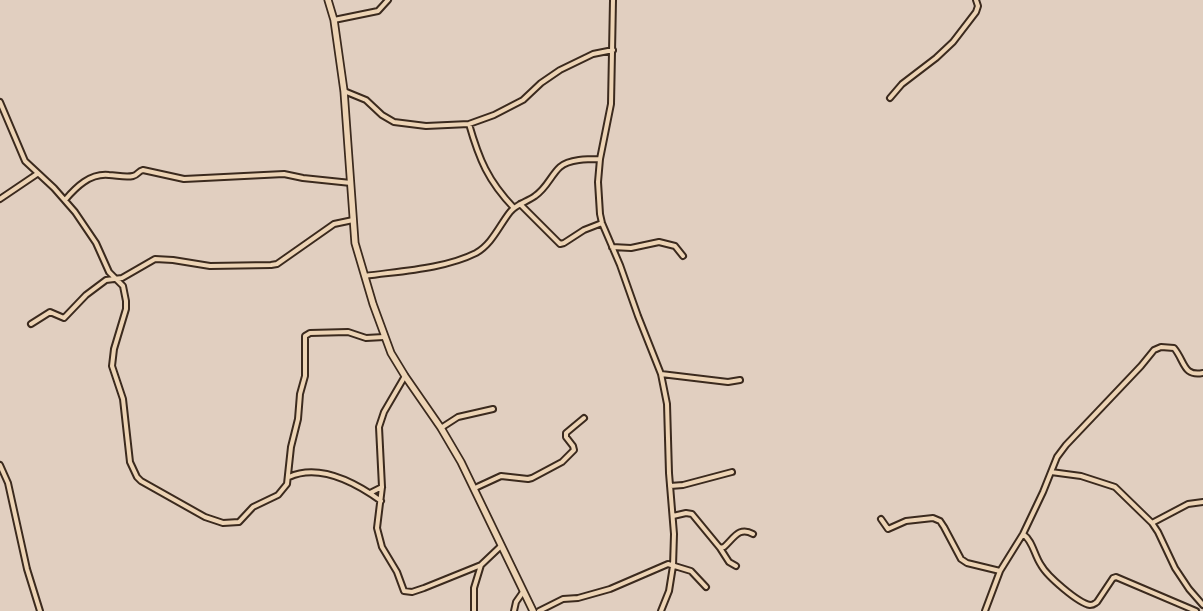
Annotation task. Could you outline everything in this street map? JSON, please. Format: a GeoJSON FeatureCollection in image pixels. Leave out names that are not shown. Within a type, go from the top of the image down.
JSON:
{"type":"FeatureCollection","features":[{"type":"Feature","properties":{"kind":"street"},"geometry":{"type":"LineString","coordinates":[[328,0],[334,20],[344,91],[355,242],[384,337],[391,354],[441,428],[475,488],[533,611]]}},
{"type":"Feature","properties":{"kind":"street"},"geometry":{"type":"LineString","coordinates":[[334,20],[378,12],[388,0]]}},
{"type":"Feature","properties":{"kind":"street"},"geometry":{"type":"LineString","coordinates":[[613,0],[611,104],[600,159],[598,182],[602,223],[661,374],[667,404],[669,473],[673,516],[673,566],[670,590],[661,611]]}},
{"type":"Feature","properties":{"kind":"street"},"geometry":{"type":"LineString","coordinates":[[890,98],[902,84],[936,58],[953,42],[976,12],[978,6],[976,0]]}},
{"type":"Feature","properties":{"kind":"street"},"geometry":{"type":"LineString","coordinates":[[344,91],[366,100],[382,115],[394,122],[426,126],[469,124],[494,115],[523,100],[541,83],[560,70],[593,54],[613,50]]}},
{"type":"Feature","properties":{"kind":"street"},"geometry":{"type":"LineString","coordinates":[[0,102],[24,161],[65,200],[96,243],[109,272],[123,286],[126,309],[114,349],[112,366],[123,399],[130,462],[141,481],[205,517],[223,523],[239,522],[257,504],[278,496],[284,490],[289,477],[291,446],[300,410],[300,394],[305,376],[305,336],[310,333],[348,332],[366,338],[384,337]]}},
{"type":"Feature","properties":{"kind":"street"},"geometry":{"type":"LineString","coordinates":[[469,124],[488,176],[495,188],[514,208]]}},
{"type":"Feature","properties":{"kind":"street"},"geometry":{"type":"LineString","coordinates":[[364,276],[423,268],[450,262],[476,253],[486,246],[514,208],[536,196],[559,168],[565,164],[586,159],[600,159]]}},
{"type":"Feature","properties":{"kind":"street"},"geometry":{"type":"LineString","coordinates":[[65,200],[78,186],[94,177],[106,174],[133,176],[143,170],[184,179],[284,174],[351,183]]}},
{"type":"Feature","properties":{"kind":"street"},"geometry":{"type":"LineString","coordinates":[[0,199],[37,174]]}},
{"type":"Feature","properties":{"kind":"street"},"geometry":{"type":"LineString","coordinates":[[520,204],[560,244],[584,230],[602,223]]}},
{"type":"Feature","properties":{"kind":"street"},"geometry":{"type":"LineString","coordinates":[[31,324],[50,312],[64,318],[86,295],[106,280],[128,275],[149,262],[162,258],[210,266],[277,264],[334,224],[353,220]]}},
{"type":"Feature","properties":{"kind":"street"},"geometry":{"type":"LineString","coordinates":[[612,247],[631,248],[660,242],[675,246],[683,256]]}},
{"type":"Feature","properties":{"kind":"street"},"geometry":{"type":"LineString","coordinates":[[985,611],[1000,571],[1023,534],[1044,492],[1057,457],[1066,445],[1154,350],[1161,347],[1174,348],[1190,373],[1203,373]]}},
{"type":"Feature","properties":{"kind":"street"},"geometry":{"type":"LineString","coordinates":[[661,374],[728,382],[740,380]]}},
{"type":"Feature","properties":{"kind":"street"},"geometry":{"type":"LineString","coordinates":[[405,376],[384,412],[379,427],[382,487],[377,528],[378,538],[385,554],[397,572],[404,591],[412,592],[424,588],[480,565],[501,546]]}},
{"type":"Feature","properties":{"kind":"street"},"geometry":{"type":"LineString","coordinates":[[441,428],[458,417],[493,409]]}},
{"type":"Feature","properties":{"kind":"street"},"geometry":{"type":"LineString","coordinates":[[475,488],[501,476],[519,479],[532,478],[562,462],[574,450],[566,437],[566,433],[584,418]]}},
{"type":"Feature","properties":{"kind":"street"},"geometry":{"type":"LineString","coordinates":[[0,466],[8,483],[27,568],[40,611]]}},
{"type":"Feature","properties":{"kind":"street"},"geometry":{"type":"LineString","coordinates":[[289,467],[296,473]]}},
{"type":"Feature","properties":{"kind":"street"},"geometry":{"type":"LineString","coordinates":[[289,477],[296,473],[307,472],[344,478],[370,493],[381,502]]}},
{"type":"Feature","properties":{"kind":"street"},"geometry":{"type":"LineString","coordinates":[[670,486],[683,485],[732,472]]}},
{"type":"Feature","properties":{"kind":"street"},"geometry":{"type":"LineString","coordinates":[[1051,472],[1081,476],[1115,487],[1152,523],[1175,568],[1203,606]]}},
{"type":"Feature","properties":{"kind":"street"},"geometry":{"type":"LineString","coordinates":[[370,493],[382,487]]}},
{"type":"Feature","properties":{"kind":"street"},"geometry":{"type":"LineString","coordinates":[[1152,523],[1188,504],[1203,502]]}},
{"type":"Feature","properties":{"kind":"street"},"geometry":{"type":"LineString","coordinates":[[673,516],[686,513],[692,514],[729,562],[736,566]]}},
{"type":"Feature","properties":{"kind":"street"},"geometry":{"type":"LineString","coordinates":[[881,519],[888,529],[906,522],[934,518],[940,521],[944,527],[961,559],[967,563],[1000,571]]}},
{"type":"Feature","properties":{"kind":"street"},"geometry":{"type":"LineString","coordinates":[[720,548],[724,547],[743,531],[753,534]]}},
{"type":"Feature","properties":{"kind":"street"},"geometry":{"type":"LineString","coordinates":[[1023,534],[1028,539],[1041,566],[1049,575],[1089,605],[1097,602],[1113,578],[1116,577],[1196,611]]}},
{"type":"Feature","properties":{"kind":"street"},"geometry":{"type":"LineString","coordinates":[[539,611],[563,599],[578,598],[610,589],[664,565],[671,564],[691,571],[706,587]]}},
{"type":"Feature","properties":{"kind":"street"},"geometry":{"type":"LineString","coordinates":[[474,611],[474,588],[480,565]]}},
{"type":"Feature","properties":{"kind":"street"},"geometry":{"type":"LineString","coordinates":[[514,611],[516,602],[523,592]]}}]}
